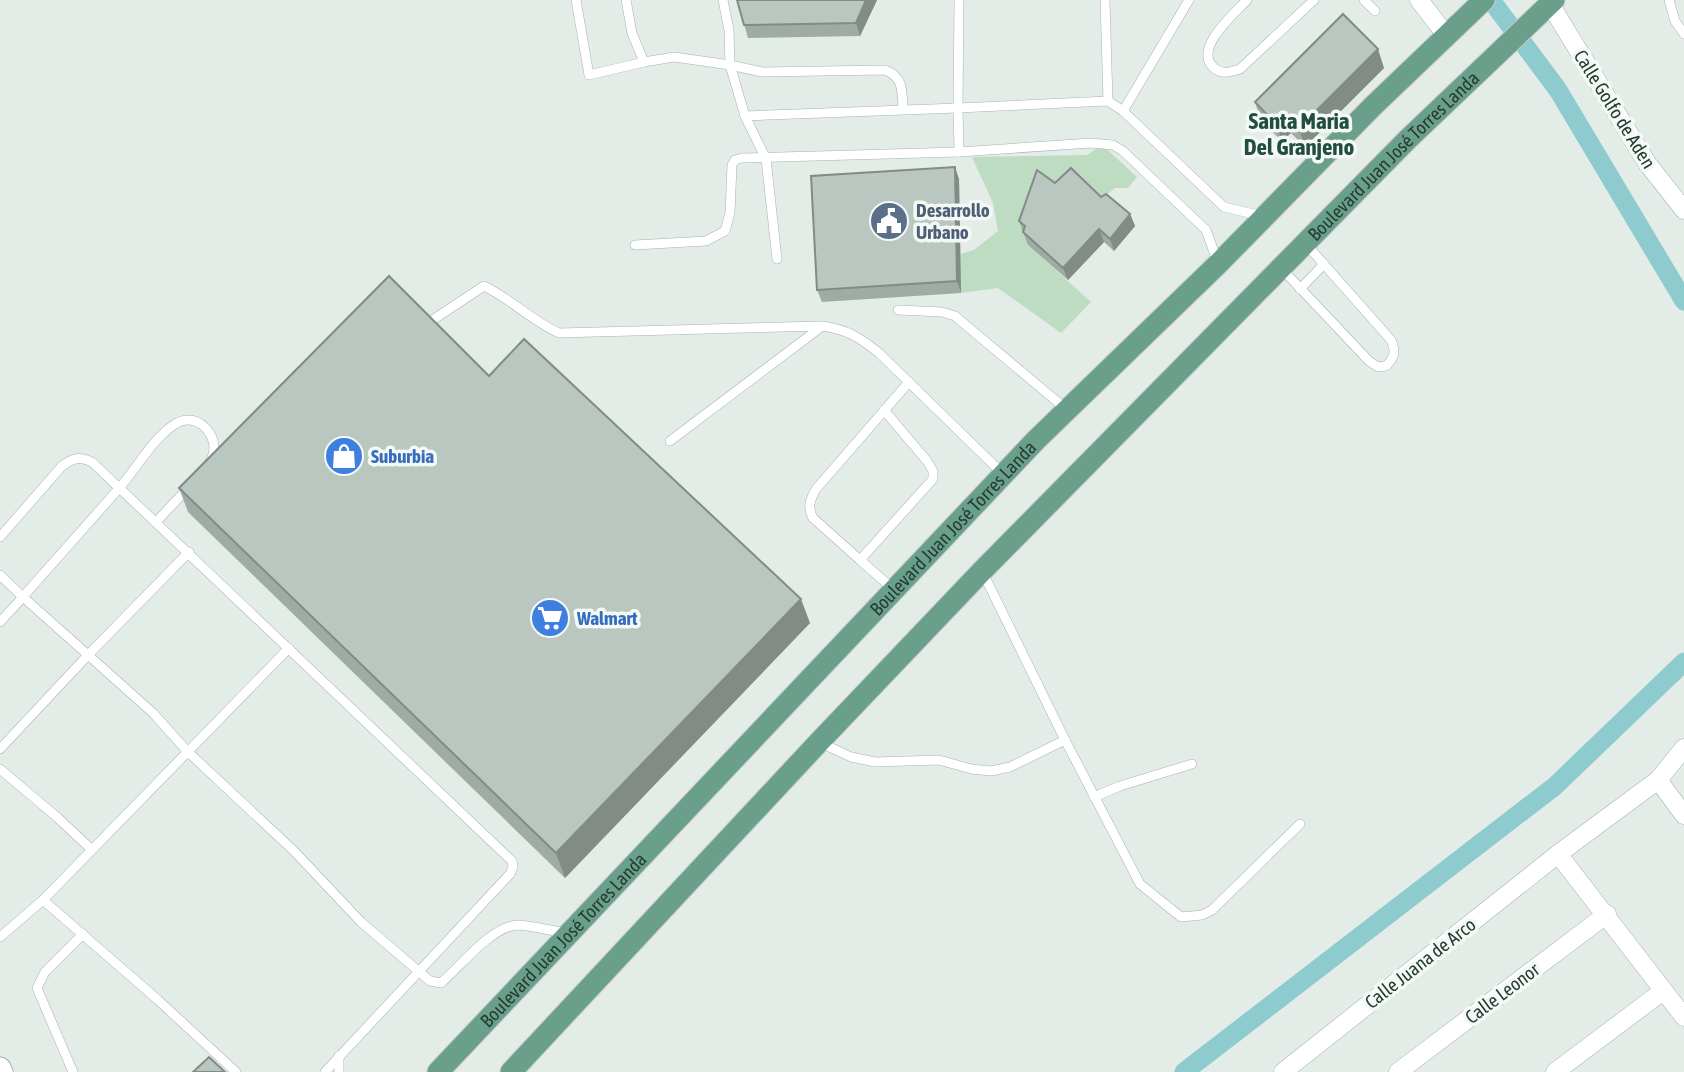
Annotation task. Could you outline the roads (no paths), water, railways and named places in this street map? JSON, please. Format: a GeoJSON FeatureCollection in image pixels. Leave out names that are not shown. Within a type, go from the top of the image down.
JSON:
{"type":"FeatureCollection","features":[{"type":"Feature","properties":{"kind":"main road","name":"Boulevard Juan José Torres Landa"},"geometry":{"type":"LineString","coordinates":[[438,1072],[1003,474],[1484,0]]}},
{"type":"Feature","properties":{"kind":"main road","name":"Boulevard Juan José Torres Landa"},"geometry":{"type":"LineString","coordinates":[[511,1072],[982,571],[1305,243],[1552,2]]}},
{"type":"Feature","properties":{"kind":"street"},"geometry":{"type":"LineString","coordinates":[[1419,0],[1452,30]]}},
{"type":"Feature","properties":{"kind":"street","name":"Calle Golfo de Aden"},"geometry":{"type":"LineString","coordinates":[[1552,2],[1647,163],[1684,210]]}},
{"type":"Feature","properties":{"kind":"street","name":"Calle Juana de Arco"},"geometry":{"type":"LineString","coordinates":[[1283,1072],[1558,854],[1658,780],[1684,748]]}},
{"type":"Feature","properties":{"kind":"street"},"geometry":{"type":"LineString","coordinates":[[1658,780],[1684,815]]}},
{"type":"Feature","properties":{"kind":"street"},"geometry":{"type":"LineString","coordinates":[[1558,854],[1684,1017]]}},
{"type":"Feature","properties":{"kind":"street","name":"Calle Leonor"},"geometry":{"type":"LineString","coordinates":[[1398,1072],[1606,914]]}},
{"type":"Feature","properties":{"kind":"street"},"geometry":{"type":"LineString","coordinates":[[1555,1072],[1662,990]]}},
{"type":"Feature","properties":{"kind":"lane"},"geometry":{"type":"LineString","coordinates":[[576,0],[589,75],[674,57],[762,72],[885,70],[894,73],[899,80],[903,109]]}},
{"type":"Feature","properties":{"kind":"lane"},"geometry":{"type":"LineString","coordinates":[[626,0],[632,33],[644,62]]}},
{"type":"Feature","properties":{"kind":"lane"},"geometry":{"type":"LineString","coordinates":[[723,0],[729,30],[730,65],[745,116],[766,159],[777,259]]}},
{"type":"Feature","properties":{"kind":"lane"},"geometry":{"type":"LineString","coordinates":[[959,0],[959,152]]}},
{"type":"Feature","properties":{"kind":"lane"},"geometry":{"type":"LineString","coordinates":[[1105,0],[1108,101]]}},
{"type":"Feature","properties":{"kind":"lane"},"geometry":{"type":"LineString","coordinates":[[1123,111],[1189,0]]}},
{"type":"Feature","properties":{"kind":"lane"},"geometry":{"type":"LineString","coordinates":[[1247,0],[1209,44],[1207,53],[1210,64],[1216,70],[1227,73],[1240,69],[1314,0]]}},
{"type":"Feature","properties":{"kind":"lane"},"geometry":{"type":"LineString","coordinates":[[1364,0],[1376,11]]}},
{"type":"Feature","properties":{"kind":"lane"},"geometry":{"type":"LineString","coordinates":[[1669,0],[1675,21],[1684,34]]}},
{"type":"Feature","properties":{"kind":"lane"},"geometry":{"type":"LineString","coordinates":[[745,116],[1108,101],[1123,111],[1224,206],[1264,216]]}},
{"type":"Feature","properties":{"kind":"lane"},"geometry":{"type":"LineString","coordinates":[[635,245],[706,241],[725,231],[730,213],[732,165],[735,160],[742,158],[959,152],[1091,143],[1113,145],[1123,151],[1206,230],[1218,264]]}},
{"type":"Feature","properties":{"kind":"lane"},"geometry":{"type":"LineString","coordinates":[[1280,268],[1368,361],[1378,367],[1386,366],[1393,359],[1395,350],[1391,340],[1305,243]]}},
{"type":"Feature","properties":{"kind":"lane"},"geometry":{"type":"LineString","coordinates":[[1300,289],[1324,264]]}},
{"type":"Feature","properties":{"kind":"lane"},"geometry":{"type":"LineString","coordinates":[[434,319],[484,286],[503,295],[542,325],[559,333],[823,326],[844,329],[863,340],[1003,474]]}},
{"type":"Feature","properties":{"kind":"lane"},"geometry":{"type":"LineString","coordinates":[[898,310],[943,312],[955,316],[1067,410]]}},
{"type":"Feature","properties":{"kind":"lane"},"geometry":{"type":"LineString","coordinates":[[670,441],[823,326]]}},
{"type":"Feature","properties":{"kind":"lane"},"geometry":{"type":"LineString","coordinates":[[893,589],[813,519],[809,511],[810,500],[816,489],[909,382]]}},
{"type":"Feature","properties":{"kind":"lane"},"geometry":{"type":"LineString","coordinates":[[860,560],[933,479],[933,471],[928,461],[884,410]]}},
{"type":"Feature","properties":{"kind":"lane"},"geometry":{"type":"LineString","coordinates":[[0,622],[121,486],[163,433],[183,420],[196,422],[206,428],[213,437],[216,447],[212,458],[183,495],[157,522]]}},
{"type":"Feature","properties":{"kind":"lane"},"geometry":{"type":"LineString","coordinates":[[0,537],[62,466],[71,459],[82,457],[92,462],[121,486],[512,862],[510,874],[325,1072]]}},
{"type":"Feature","properties":{"kind":"lane"},"geometry":{"type":"LineString","coordinates":[[0,750],[189,552]]}},
{"type":"Feature","properties":{"kind":"lane"},"geometry":{"type":"LineString","coordinates":[[982,571],[1140,884],[1181,917],[1202,915],[1212,910],[1300,824]]}},
{"type":"Feature","properties":{"kind":"lane"},"geometry":{"type":"LineString","coordinates":[[0,575],[153,713],[187,751],[293,851],[361,922],[418,973],[436,984],[442,983],[494,934],[509,927],[519,925],[567,933]]}},
{"type":"Feature","properties":{"kind":"lane"},"geometry":{"type":"LineString","coordinates":[[0,937],[43,900],[289,648]]}},
{"type":"Feature","properties":{"kind":"lane"},"geometry":{"type":"LineString","coordinates":[[819,742],[851,757],[875,762],[939,760],[971,769],[991,771],[1010,766],[1065,740]]}},
{"type":"Feature","properties":{"kind":"lane"},"geometry":{"type":"LineString","coordinates":[[1094,797],[1120,786],[1192,764]]}},
{"type":"Feature","properties":{"kind":"lane"},"geometry":{"type":"LineString","coordinates":[[0,769],[91,849]]}},
{"type":"Feature","properties":{"kind":"lane"},"geometry":{"type":"LineString","coordinates":[[43,900],[221,1064],[236,1072]]}},
{"type":"Feature","properties":{"kind":"lane"},"geometry":{"type":"LineString","coordinates":[[73,1072],[37,989],[45,972],[83,934]]}},
{"type":"Feature","properties":{"kind":"lane"},"geometry":{"type":"LineString","coordinates":[[339,1056],[339,1072]]}},
{"type":"Feature","properties":{"kind":"waterway"},"geometry":{"type":"LineString","coordinates":[[1491,0],[1558,90],[1684,301]]}},
{"type":"Feature","properties":{"kind":"waterway"},"geometry":{"type":"LineString","coordinates":[[1184,1072],[1555,786],[1684,662]]}},
{"type":"Feature","properties":{"kind":"place","name":"Desarrollo Urbano"},"geometry":{"type":"Point","coordinates":[889,221]}},
{"type":"Feature","properties":{"kind":"place","name":"Suburbia"},"geometry":{"type":"Point","coordinates":[344,456]}},
{"type":"Feature","properties":{"kind":"place","name":"Walmart"},"geometry":{"type":"Point","coordinates":[550,618]}},
{"type":"Feature","properties":{"kind":"district","name":"Santa Maria Del Granjeno"},"geometry":{"type":"Point","coordinates":[1299,134]}}]}
